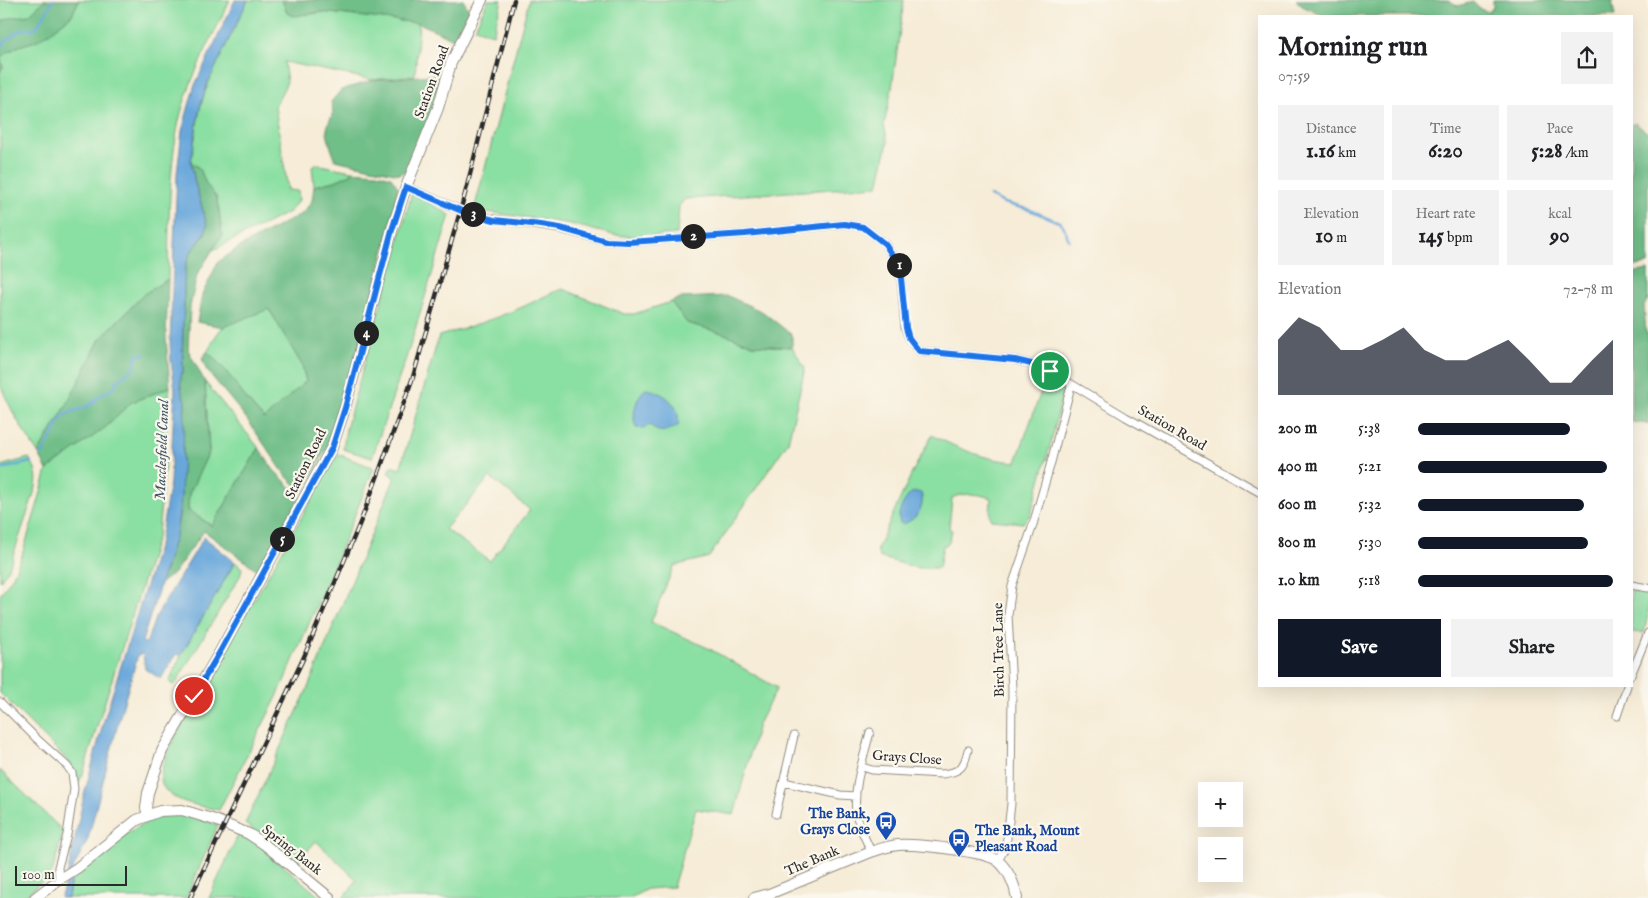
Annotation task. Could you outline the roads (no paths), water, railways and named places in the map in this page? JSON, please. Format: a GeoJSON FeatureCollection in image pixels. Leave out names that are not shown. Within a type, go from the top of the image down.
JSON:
{"type":"FeatureCollection","features":[{"type":"Feature","properties":{"kind":"street","name":"Station Road"},"geometry":{"type":"LineString","coordinates":[[148,815],[146,808],[148,793],[162,751],[221,650],[332,448],[345,408],[392,230],[406,187],[438,108],[451,63],[482,0]]}},
{"type":"Feature","properties":{"kind":"street","name":"Station Road"},"geometry":{"type":"LineString","coordinates":[[406,187],[464,212],[494,220],[560,228],[606,241],[629,242],[745,234],[844,224],[863,227],[885,244],[900,268],[906,328],[909,338],[919,351],[1015,360],[1050,371],[1072,386],[1258,491]]}},
{"type":"Feature","properties":{"kind":"street","name":"Birch Tree Lane"},"geometry":{"type":"LineString","coordinates":[[998,861],[1006,846],[1011,804],[1012,688],[1008,615],[1012,586],[1048,475],[1072,386]]}},
{"type":"Feature","properties":{"kind":"street"},"geometry":{"type":"LineString","coordinates":[[1633,585],[1648,588]]}},
{"type":"Feature","properties":{"kind":"street"},"geometry":{"type":"LineString","coordinates":[[1633,670],[1648,633]]}},
{"type":"Feature","properties":{"kind":"street"},"geometry":{"type":"LineString","coordinates":[[1617,716],[1627,687]]}},
{"type":"Feature","properties":{"kind":"street"},"geometry":{"type":"LineString","coordinates":[[0,702],[72,773],[74,789],[66,835],[58,866],[58,881]]}},
{"type":"Feature","properties":{"kind":"street","name":"Grays Close"},"geometry":{"type":"LineString","coordinates":[[870,732],[856,796],[856,811],[871,852]]}},
{"type":"Feature","properties":{"kind":"street"},"geometry":{"type":"LineString","coordinates":[[776,814],[794,736]]}},
{"type":"Feature","properties":{"kind":"street","name":"Grays Close"},"geometry":{"type":"LineString","coordinates":[[862,767],[892,771],[950,773],[961,768],[968,750]]}},
{"type":"Feature","properties":{"kind":"street"},"geometry":{"type":"LineString","coordinates":[[784,782],[840,795],[856,796]]}},
{"type":"Feature","properties":{"kind":"street","name":"Spring Bank"},"geometry":{"type":"LineString","coordinates":[[148,815],[160,811],[182,810],[210,818],[249,834],[330,898]]}},
{"type":"Feature","properties":{"kind":"street"},"geometry":{"type":"LineString","coordinates":[[35,898],[77,868],[137,820],[148,815]]}},
{"type":"Feature","properties":{"kind":"street","name":"The Bank"},"geometry":{"type":"LineString","coordinates":[[754,898],[769,894],[886,847],[913,846],[976,853],[998,861]]}},
{"type":"Feature","properties":{"kind":"street"},"geometry":{"type":"LineString","coordinates":[[998,861],[1006,870],[1018,898]]}},
{"type":"Feature","properties":{"kind":"water"},"geometry":{"type":"Polygon","coordinates":[[[235,0],[248,0],[208,83],[201,103],[191,162],[207,225],[204,235],[190,254],[186,264],[183,370],[181,378],[181,389],[185,401],[181,498],[176,534],[142,642],[145,643],[147,641],[155,618],[204,537],[235,562],[181,655],[176,654],[161,679],[145,669],[143,654],[138,655],[88,839],[72,871],[68,898],[60,898],[66,881],[84,795],[104,720],[160,541],[170,482],[175,389],[170,341],[177,174],[182,131],[194,87],[235,0]]]}},
{"type":"Feature","properties":{"kind":"water"},"geometry":{"type":"Polygon","coordinates":[[[646,389],[665,396],[670,401],[677,412],[678,426],[664,431],[657,430],[651,425],[636,428],[634,419],[635,407],[642,392],[646,389]]]}},
{"type":"Feature","properties":{"kind":"water"},"geometry":{"type":"Polygon","coordinates":[[[911,493],[921,493],[922,498],[919,512],[908,522],[900,523],[899,515],[903,503],[911,493]]]}},
{"type":"Feature","properties":{"kind":"waterway"},"geometry":{"type":"LineString","coordinates":[[0,48],[7,39],[18,32],[36,27],[53,0]]}},
{"type":"Feature","properties":{"kind":"waterway"},"geometry":{"type":"LineString","coordinates":[[990,196],[1004,203],[1030,210],[1059,222],[1063,225],[1069,240]]}},
{"type":"Feature","properties":{"kind":"waterway"},"geometry":{"type":"LineString","coordinates":[[42,455],[61,419],[66,414],[89,406],[102,394],[114,388],[115,383],[135,367],[136,355],[146,354]]}},
{"type":"Feature","properties":{"kind":"waterway"},"geometry":{"type":"LineString","coordinates":[[0,469],[31,462]]}},
{"type":"Feature","properties":{"kind":"railway"},"geometry":{"type":"LineString","coordinates":[[190,898],[303,659],[362,518],[379,472],[413,377],[465,194],[514,0]]}},
{"type":"Feature","properties":{"kind":"place","name":"The Bank, Grays Close"},"geometry":{"type":"Point","coordinates":[886,841]}},
{"type":"Feature","properties":{"kind":"place","name":"The Bank, Mount Pleasant Road"},"geometry":{"type":"Point","coordinates":[959,858]}},
{"type":"Feature","properties":{"kind":"water label","name":"Macclesfield Canal"},"geometry":{"type":"Point","coordinates":[162,450]}}]}
